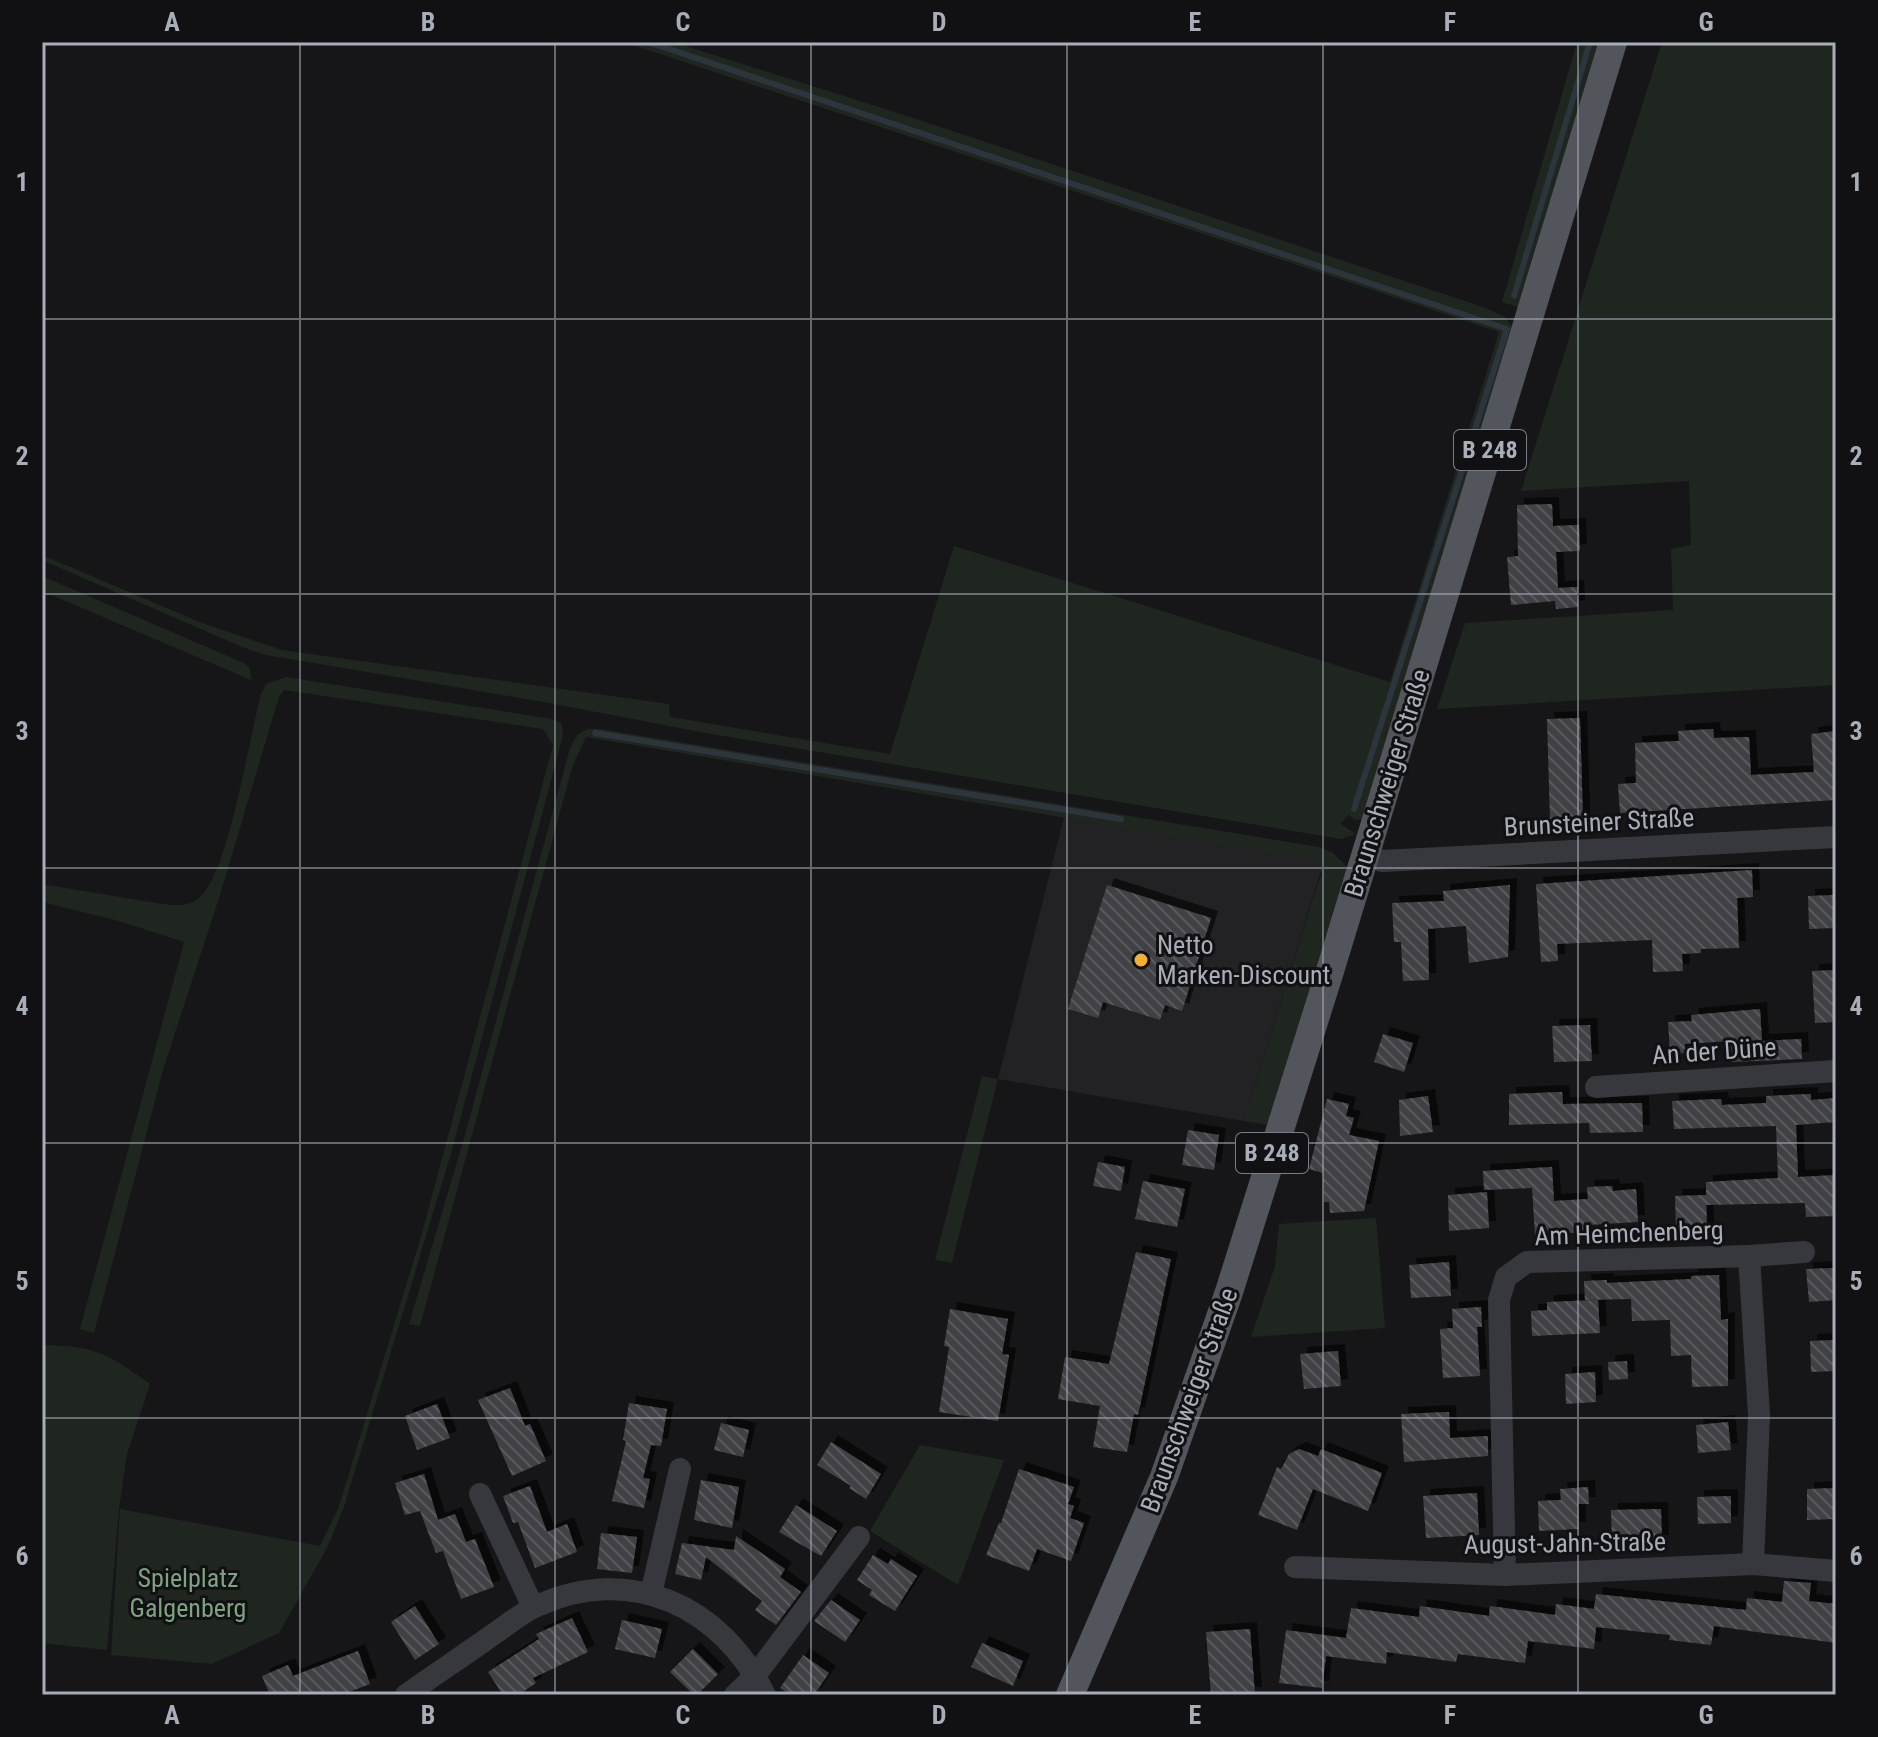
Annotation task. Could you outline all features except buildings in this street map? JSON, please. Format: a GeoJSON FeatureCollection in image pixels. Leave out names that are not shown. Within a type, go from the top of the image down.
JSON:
{"type":"FeatureCollection","features":[{"type":"Feature","properties":{"kind":"main road","name":"Braunschweiger Straße"},"geometry":{"type":"LineString","coordinates":[[1070,1695],[1175,1448],[1229,1292],[1613,42]]}},
{"type":"Feature","properties":{"kind":"street","name":"Brunsteiner Straße"},"geometry":{"type":"LineString","coordinates":[[1365,857],[1383,861],[1836,837]]}},
{"type":"Feature","properties":{"kind":"street","name":"An der Düne"},"geometry":{"type":"LineString","coordinates":[[1596,1087],[1836,1071]]}},
{"type":"Feature","properties":{"kind":"street"},"geometry":{"type":"LineString","coordinates":[[1749,1256],[1804,1252]]}},
{"type":"Feature","properties":{"kind":"street","name":"Am Heimchenberg"},"geometry":{"type":"LineString","coordinates":[[1505,1575],[1499,1300],[1506,1277],[1527,1262],[1749,1256],[1759,1428],[1753,1564]]}},
{"type":"Feature","properties":{"kind":"street"},"geometry":{"type":"LineString","coordinates":[[651,1594],[680,1469]]}},
{"type":"Feature","properties":{"kind":"street"},"geometry":{"type":"LineString","coordinates":[[480,1494],[533,1607]]}},
{"type":"Feature","properties":{"kind":"street"},"geometry":{"type":"LineString","coordinates":[[735,1695],[760,1685],[859,1537]]}},
{"type":"Feature","properties":{"kind":"street","name":"August-Jahn-Straße"},"geometry":{"type":"LineString","coordinates":[[1295,1567],[1505,1575],[1560,1575],[1753,1564],[1836,1571]]}},
{"type":"Feature","properties":{"kind":"street"},"geometry":{"type":"LineString","coordinates":[[406,1695],[533,1607],[563,1595],[594,1589],[651,1594],[682,1605],[707,1622],[746,1661],[760,1685]]}},
{"type":"Feature","properties":{"kind":"shaded area"},"geometry":{"type":"Polygon","coordinates":[[[1064,817],[1328,862],[1320,874],[1244,1121],[998,1079],[1064,817]]]}},
{"type":"Feature","properties":{"kind":"green space"},"geometry":{"type":"Polygon","coordinates":[[[624,42],[673,42],[901,114],[1504,316],[1513,327],[1365,818],[1356,820],[1348,815],[1341,824],[1356,834],[1341,839],[711,734],[266,655],[42,560],[42,555],[202,623],[282,650],[669,704],[670,717],[890,754],[954,546],[1390,682],[1499,332],[624,42]]]}},
{"type":"Feature","properties":{"kind":"green space"},"geometry":{"type":"Polygon","coordinates":[[[1577,42],[1602,42],[1524,309],[1502,302],[1577,42]]]}},
{"type":"Feature","properties":{"kind":"green space"},"geometry":{"type":"Polygon","coordinates":[[[1662,42],[1836,42],[1836,685],[1437,709],[1465,623],[1673,610],[1671,549],[1691,545],[1689,481],[1521,491],[1662,42]]]}},
{"type":"Feature","properties":{"kind":"green space"},"geometry":{"type":"Polygon","coordinates":[[[42,576],[244,663],[250,668],[251,680],[42,591],[42,576]]]}},
{"type":"Feature","properties":{"kind":"green space","name":"Spielplatz Galgenberg"},"geometry":{"type":"Polygon","coordinates":[[[286,677],[552,719],[562,724],[563,736],[450,1157],[344,1507],[327,1548],[279,1633],[212,1664],[111,1655],[120,1509],[320,1546],[339,1506],[422,1233],[553,745],[543,729],[284,690],[279,697],[220,895],[163,1070],[94,1333],[80,1329],[184,942],[119,921],[42,902],[42,884],[162,904],[185,904],[198,899],[209,885],[228,835],[261,694],[266,684],[286,677]]]}},
{"type":"Feature","properties":{"kind":"green space"},"geometry":{"type":"Polygon","coordinates":[[[588,729],[1319,847],[1333,853],[1346,866],[1346,878],[1268,1125],[1244,1121],[1327,862],[586,737],[572,768],[420,1326],[409,1324],[463,1142],[570,748],[577,735],[588,729]]]}},
{"type":"Feature","properties":{"kind":"green space"},"geometry":{"type":"Polygon","coordinates":[[[982,1076],[998,1079],[952,1263],[935,1260],[982,1076]]]}},
{"type":"Feature","properties":{"kind":"green space"},"geometry":{"type":"Polygon","coordinates":[[[1376,1218],[1385,1328],[1251,1337],[1275,1266],[1279,1224],[1376,1218]]]}},
{"type":"Feature","properties":{"kind":"green space"},"geometry":{"type":"Polygon","coordinates":[[[42,1345],[75,1347],[100,1353],[150,1384],[127,1454],[107,1650],[42,1643],[42,1345]]]}},
{"type":"Feature","properties":{"kind":"green space"},"geometry":{"type":"Polygon","coordinates":[[[920,1445],[1004,1460],[958,1585],[870,1531],[920,1445]]]}},
{"type":"Feature","properties":{"kind":"waterway"},"geometry":{"type":"LineString","coordinates":[[648,42],[1507,329],[1354,809]]}},
{"type":"Feature","properties":{"kind":"waterway"},"geometry":{"type":"LineString","coordinates":[[1514,296],[1590,42]]}},
{"type":"Feature","properties":{"kind":"waterway"},"geometry":{"type":"LineString","coordinates":[[595,733],[1121,819]]}},
{"type":"Feature","properties":{"kind":"place","name":"Netto Marken-Discount"},"geometry":{"type":"Point","coordinates":[1141,960]}}]}
